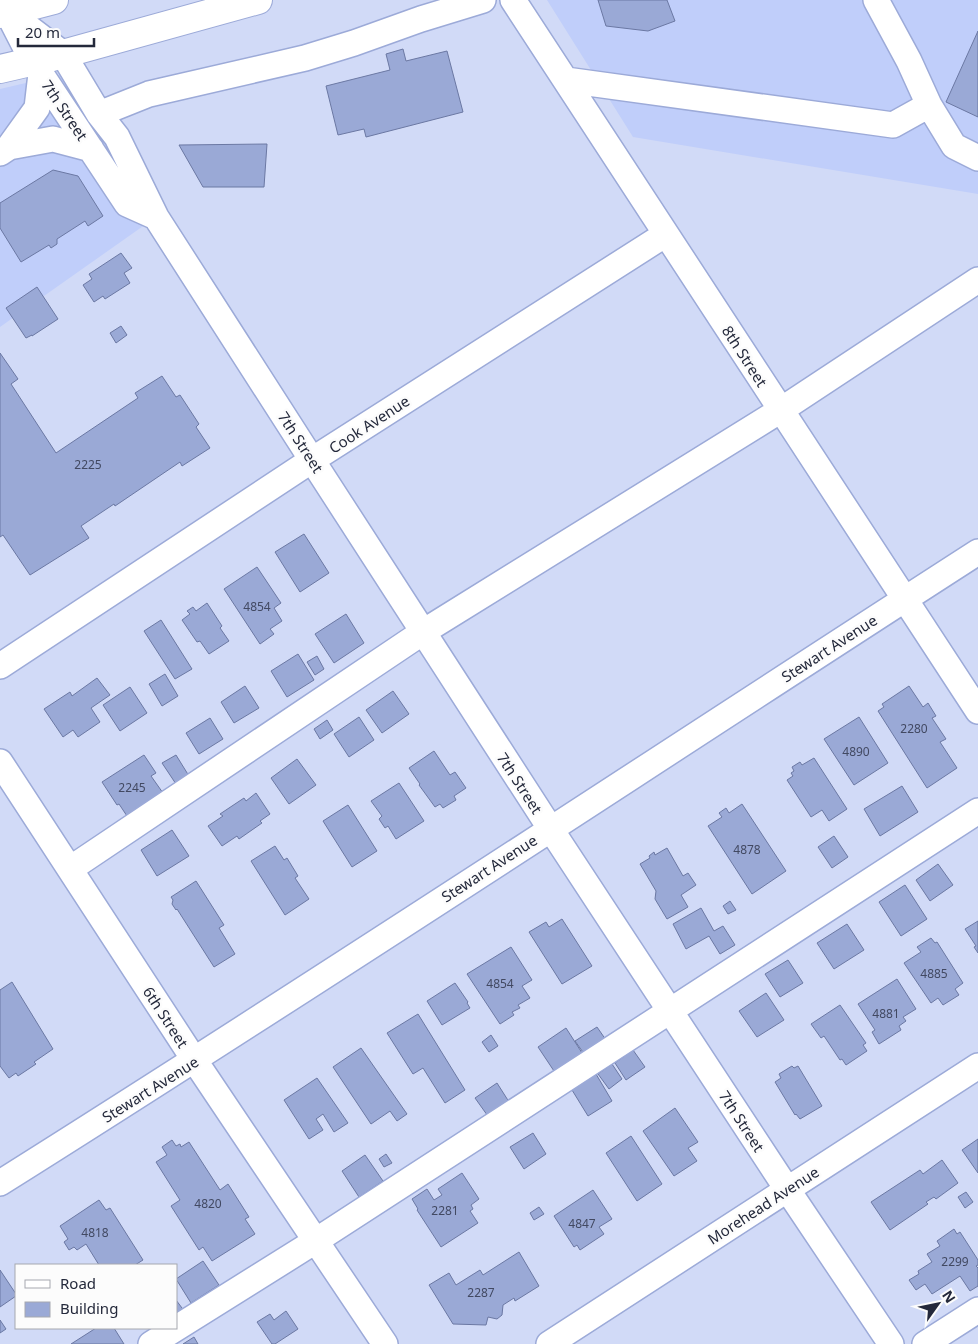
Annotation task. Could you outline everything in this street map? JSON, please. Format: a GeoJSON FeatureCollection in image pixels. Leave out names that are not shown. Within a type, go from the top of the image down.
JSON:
{"type":"FeatureCollection","features":[{"type":"Feature","properties":{"kind":"main road"},"geometry":{"type":"LineString","coordinates":[[3,9],[54,0]]}},
{"type":"Feature","properties":{"kind":"main road"},"geometry":{"type":"LineString","coordinates":[[0,69],[37,68],[63,54],[258,0]]}},
{"type":"Feature","properties":{"kind":"street"},"geometry":{"type":"LineString","coordinates":[[99,114],[149,94],[305,58],[483,0]]}},
{"type":"Feature","properties":{"kind":"street","name":"8th Street"},"geometry":{"type":"LineString","coordinates":[[514,0],[978,711]]}},
{"type":"Feature","properties":{"kind":"street"},"geometry":{"type":"LineString","coordinates":[[876,0],[909,61],[928,105],[954,146],[978,158]]}},
{"type":"Feature","properties":{"kind":"street","name":"7th Street"},"geometry":{"type":"LineString","coordinates":[[3,9],[63,54],[99,114],[116,138],[156,217],[550,828],[891,1344]]}},
{"type":"Feature","properties":{"kind":"street","name":"7th Street"},"geometry":{"type":"LineString","coordinates":[[3,9],[37,68],[128,204],[156,217]]}},
{"type":"Feature","properties":{"kind":"street"},"geometry":{"type":"LineString","coordinates":[[4,150],[37,108],[37,68]]}},
{"type":"Feature","properties":{"kind":"street"},"geometry":{"type":"LineString","coordinates":[[566,80],[892,125],[928,105]]}},
{"type":"Feature","properties":{"kind":"street"},"geometry":{"type":"LineString","coordinates":[[4,150],[53,139],[91,150]]}},
{"type":"Feature","properties":{"kind":"street","name":"Cook Avenue"},"geometry":{"type":"LineString","coordinates":[[0,666],[312,460],[666,234]]}},
{"type":"Feature","properties":{"kind":"street"},"geometry":{"type":"LineString","coordinates":[[70,869],[423,632],[781,410],[978,280]]}},
{"type":"Feature","properties":{"kind":"street","name":"Stewart Avenue"},"geometry":{"type":"LineString","coordinates":[[0,1183],[195,1060],[978,552]]}},
{"type":"Feature","properties":{"kind":"street","name":"6th Street"},"geometry":{"type":"LineString","coordinates":[[0,762],[195,1060],[385,1344]]}},
{"type":"Feature","properties":{"kind":"street"},"geometry":{"type":"LineString","coordinates":[[178,1327],[317,1240],[978,811]]}},
{"type":"Feature","properties":{"kind":"street","name":"Morehead Avenue"},"geometry":{"type":"LineString","coordinates":[[550,1344],[978,1066]]}},
{"type":"Feature","properties":{"kind":"street"},"geometry":{"type":"LineString","coordinates":[[925,1344],[978,1310]]}},
{"type":"Feature","properties":{"kind":"street"},"geometry":{"type":"LineString","coordinates":[[151,1344],[175,1329]]}},
{"type":"Feature","properties":{"kind":"shaded area"},"geometry":{"type":"Polygon","coordinates":[[[547,0],[978,0],[978,194],[633,137],[547,0]]]}},
{"type":"Feature","properties":{"kind":"shaded area"},"geometry":{"type":"Polygon","coordinates":[[[60,75],[156,217],[0,327],[0,89],[60,75]]]}},
{"type":"Feature","properties":{"kind":"building"},"geometry":{"type":"Polygon","coordinates":[[[598,0],[667,0],[675,21],[648,31],[606,26],[598,0]]]}},
{"type":"Feature","properties":{"kind":"building"},"geometry":{"type":"Polygon","coordinates":[[[978,31],[978,117],[946,102],[978,31]]]}},
{"type":"Feature","properties":{"kind":"building"},"geometry":{"type":"Polygon","coordinates":[[[403,49],[406,61],[447,51],[463,112],[366,137],[364,129],[338,135],[326,86],[390,70],[386,54],[403,49]]]}},
{"type":"Feature","properties":{"kind":"building"},"geometry":{"type":"Polygon","coordinates":[[[267,144],[264,187],[203,187],[179,145],[267,144]]]}},
{"type":"Feature","properties":{"kind":"building"},"geometry":{"type":"Polygon","coordinates":[[[53,170],[78,176],[103,216],[88,226],[85,221],[57,239],[57,244],[51,248],[49,245],[21,262],[0,228],[0,203],[53,170]]]}},
{"type":"Feature","properties":{"kind":"building"},"geometry":{"type":"Polygon","coordinates":[[[121,253],[132,268],[124,273],[130,283],[105,299],[103,296],[94,302],[83,285],[92,279],[89,274],[121,253]]]}},
{"type":"Feature","properties":{"kind":"building"},"geometry":{"type":"Polygon","coordinates":[[[37,287],[58,319],[26,338],[6,308],[37,287]]]}},
{"type":"Feature","properties":{"kind":"building"},"geometry":{"type":"Polygon","coordinates":[[[121,326],[127,335],[116,343],[110,333],[121,326]]]}},
{"type":"Feature","properties":{"kind":"building"},"geometry":{"type":"Polygon","coordinates":[[[0,353],[18,379],[11,384],[56,453],[138,398],[135,393],[162,376],[176,397],[180,395],[199,424],[196,427],[210,448],[182,466],[180,462],[115,506],[114,504],[81,526],[89,538],[30,575],[3,535],[0,537],[0,353]]]}},
{"type":"Feature","properties":{"kind":"building"},"geometry":{"type":"Polygon","coordinates":[[[304,534],[329,573],[300,592],[275,552],[304,534]]]}},
{"type":"Feature","properties":{"kind":"building"},"geometry":{"type":"Polygon","coordinates":[[[257,567],[281,603],[274,608],[282,621],[270,629],[274,634],[260,644],[224,589],[257,567]]]}},
{"type":"Feature","properties":{"kind":"building"},"geometry":{"type":"Polygon","coordinates":[[[207,603],[229,641],[209,654],[200,641],[197,642],[182,620],[190,614],[187,611],[193,607],[196,611],[207,603]]]}},
{"type":"Feature","properties":{"kind":"building"},"geometry":{"type":"Polygon","coordinates":[[[346,614],[364,643],[334,663],[315,634],[346,614]]]}},
{"type":"Feature","properties":{"kind":"building"},"geometry":{"type":"Polygon","coordinates":[[[161,620],[192,669],[175,679],[144,631],[161,620]]]}},
{"type":"Feature","properties":{"kind":"building"},"geometry":{"type":"Polygon","coordinates":[[[298,654],[314,680],[287,697],[271,671],[298,654]]]}},
{"type":"Feature","properties":{"kind":"building"},"geometry":{"type":"Polygon","coordinates":[[[317,656],[324,669],[315,675],[307,662],[317,656]]]}},
{"type":"Feature","properties":{"kind":"building"},"geometry":{"type":"Polygon","coordinates":[[[165,674],[178,696],[162,706],[149,684],[165,674]]]}},
{"type":"Feature","properties":{"kind":"building"},"geometry":{"type":"Polygon","coordinates":[[[97,678],[110,695],[91,708],[100,722],[78,737],[73,730],[63,737],[44,709],[70,692],[72,696],[97,678]]]}},
{"type":"Feature","properties":{"kind":"building"},"geometry":{"type":"Polygon","coordinates":[[[245,686],[259,708],[234,723],[221,702],[245,686]]]}},
{"type":"Feature","properties":{"kind":"building"},"geometry":{"type":"Polygon","coordinates":[[[909,686],[923,707],[928,703],[936,716],[932,718],[946,739],[940,742],[957,768],[927,788],[878,711],[884,707],[882,704],[909,686]]]}},
{"type":"Feature","properties":{"kind":"building"},"geometry":{"type":"Polygon","coordinates":[[[130,687],[147,713],[120,731],[103,705],[130,687]]]}},
{"type":"Feature","properties":{"kind":"building"},"geometry":{"type":"Polygon","coordinates":[[[393,691],[409,714],[382,733],[366,710],[393,691]]]}},
{"type":"Feature","properties":{"kind":"building"},"geometry":{"type":"Polygon","coordinates":[[[359,717],[374,740],[349,757],[334,734],[359,717]]]}},
{"type":"Feature","properties":{"kind":"building"},"geometry":{"type":"Polygon","coordinates":[[[859,717],[888,763],[854,785],[824,739],[859,717]]]}},
{"type":"Feature","properties":{"kind":"building"},"geometry":{"type":"Polygon","coordinates":[[[210,718],[223,739],[199,754],[186,733],[210,718]]]}},
{"type":"Feature","properties":{"kind":"building"},"geometry":{"type":"Polygon","coordinates":[[[327,720],[333,730],[320,739],[314,729],[327,720]]]}},
{"type":"Feature","properties":{"kind":"building"},"geometry":{"type":"Polygon","coordinates":[[[434,751],[450,775],[455,772],[466,788],[454,796],[456,800],[443,808],[440,804],[435,807],[409,768],[434,751]]]}},
{"type":"Feature","properties":{"kind":"building"},"geometry":{"type":"Polygon","coordinates":[[[144,755],[156,773],[151,776],[163,793],[127,816],[119,804],[117,805],[102,782],[144,755]]]}},
{"type":"Feature","properties":{"kind":"building"},"geometry":{"type":"Polygon","coordinates":[[[176,755],[189,776],[176,784],[162,763],[176,755]]]}},
{"type":"Feature","properties":{"kind":"building"},"geometry":{"type":"Polygon","coordinates":[[[814,758],[847,809],[829,821],[822,810],[811,817],[787,780],[793,776],[791,773],[794,771],[792,767],[800,762],[802,765],[814,758]]]}},
{"type":"Feature","properties":{"kind":"building"},"geometry":{"type":"Polygon","coordinates":[[[297,759],[316,785],[289,804],[271,778],[297,759]]]}},
{"type":"Feature","properties":{"kind":"building"},"geometry":{"type":"Polygon","coordinates":[[[399,783],[424,821],[396,839],[388,826],[385,828],[379,819],[382,816],[371,801],[399,783]]]}},
{"type":"Feature","properties":{"kind":"building"},"geometry":{"type":"Polygon","coordinates":[[[902,786],[918,812],[880,836],[864,809],[902,786]]]}},
{"type":"Feature","properties":{"kind":"building"},"geometry":{"type":"Polygon","coordinates":[[[256,793],[270,814],[260,821],[262,823],[239,839],[237,836],[222,846],[208,826],[223,816],[220,814],[244,798],[246,801],[256,793]]]}},
{"type":"Feature","properties":{"kind":"building"},"geometry":{"type":"Polygon","coordinates":[[[742,804],[786,871],[752,894],[708,826],[722,817],[719,813],[726,808],[729,813],[742,804]]]}},
{"type":"Feature","properties":{"kind":"building"},"geometry":{"type":"Polygon","coordinates":[[[348,805],[377,851],[352,867],[323,821],[348,805]]]}},
{"type":"Feature","properties":{"kind":"building"},"geometry":{"type":"Polygon","coordinates":[[[172,830],[189,856],[157,876],[141,850],[172,830]]]}},
{"type":"Feature","properties":{"kind":"building"},"geometry":{"type":"Polygon","coordinates":[[[834,836],[848,857],[832,868],[818,847],[834,836]]]}},
{"type":"Feature","properties":{"kind":"building"},"geometry":{"type":"Polygon","coordinates":[[[275,846],[284,860],[287,858],[298,876],[295,878],[309,899],[285,915],[251,861],[275,846]]]}},
{"type":"Feature","properties":{"kind":"building"},"geometry":{"type":"Polygon","coordinates":[[[667,848],[683,876],[688,873],[696,885],[681,895],[688,907],[667,919],[655,899],[656,891],[640,864],[650,858],[649,856],[654,852],[655,855],[667,848]]]}},
{"type":"Feature","properties":{"kind":"building"},"geometry":{"type":"Polygon","coordinates":[[[938,864],[953,885],[930,901],[916,880],[938,864]]]}},
{"type":"Feature","properties":{"kind":"building"},"geometry":{"type":"Polygon","coordinates":[[[196,881],[224,925],[219,928],[235,954],[214,967],[172,904],[173,900],[171,897],[196,881]]]}},
{"type":"Feature","properties":{"kind":"building"},"geometry":{"type":"Polygon","coordinates":[[[905,885],[927,919],[901,936],[879,902],[905,885]]]}},
{"type":"Feature","properties":{"kind":"building"},"geometry":{"type":"Polygon","coordinates":[[[730,901],[736,910],[728,914],[723,906],[730,901]]]}},
{"type":"Feature","properties":{"kind":"building"},"geometry":{"type":"Polygon","coordinates":[[[701,908],[714,931],[723,926],[735,945],[720,954],[709,936],[686,949],[673,924],[701,908]]]}},
{"type":"Feature","properties":{"kind":"building"},"geometry":{"type":"Polygon","coordinates":[[[562,919],[592,966],[562,984],[529,932],[546,922],[549,927],[562,919]]]}},
{"type":"Feature","properties":{"kind":"building"},"geometry":{"type":"Polygon","coordinates":[[[978,921],[978,953],[974,947],[976,946],[965,929],[978,921]]]}},
{"type":"Feature","properties":{"kind":"building"},"geometry":{"type":"Polygon","coordinates":[[[847,924],[864,950],[834,969],[817,943],[847,924]]]}},
{"type":"Feature","properties":{"kind":"building"},"geometry":{"type":"Polygon","coordinates":[[[931,938],[935,943],[937,942],[963,983],[955,989],[959,995],[943,1005],[938,998],[931,1003],[904,963],[921,952],[917,947],[931,938]]]}},
{"type":"Feature","properties":{"kind":"building"},"geometry":{"type":"Polygon","coordinates":[[[511,947],[532,980],[522,986],[530,998],[518,1005],[520,1008],[512,1012],[514,1015],[500,1024],[467,974],[511,947]]]}},
{"type":"Feature","properties":{"kind":"building"},"geometry":{"type":"Polygon","coordinates":[[[788,960],[803,983],[780,997],[765,974],[788,960]]]}},
{"type":"Feature","properties":{"kind":"building"},"geometry":{"type":"Polygon","coordinates":[[[897,979],[916,1009],[903,1017],[906,1021],[899,1026],[901,1030],[879,1044],[872,1032],[875,1030],[858,1004],[897,979]]]}},
{"type":"Feature","properties":{"kind":"building"},"geometry":{"type":"Polygon","coordinates":[[[12,982],[53,1049],[18,1076],[16,1073],[9,1078],[0,1066],[0,990],[12,982]]]}},
{"type":"Feature","properties":{"kind":"building"},"geometry":{"type":"Polygon","coordinates":[[[455,983],[470,1008],[442,1025],[427,1001],[455,983]]]}},
{"type":"Feature","properties":{"kind":"building"},"geometry":{"type":"Polygon","coordinates":[[[766,993],[784,1020],[757,1037],[739,1011],[766,993]]]}},
{"type":"Feature","properties":{"kind":"building"},"geometry":{"type":"Polygon","coordinates":[[[840,1005],[866,1043],[863,1045],[867,1051],[846,1065],[842,1059],[840,1060],[824,1036],[821,1038],[811,1024],[840,1005]]]}},
{"type":"Feature","properties":{"kind":"building"},"geometry":{"type":"Polygon","coordinates":[[[418,1014],[465,1090],[445,1103],[423,1068],[413,1074],[387,1033],[418,1014]]]}},
{"type":"Feature","properties":{"kind":"building"},"geometry":{"type":"Polygon","coordinates":[[[597,1027],[606,1040],[585,1055],[575,1041],[597,1027]]]}},
{"type":"Feature","properties":{"kind":"building"},"geometry":{"type":"Polygon","coordinates":[[[566,1028],[584,1056],[556,1074],[538,1047],[566,1028]]]}},
{"type":"Feature","properties":{"kind":"building"},"geometry":{"type":"Polygon","coordinates":[[[491,1035],[498,1046],[489,1052],[482,1042],[491,1035]]]}},
{"type":"Feature","properties":{"kind":"building"},"geometry":{"type":"Polygon","coordinates":[[[361,1048],[407,1114],[397,1121],[390,1111],[371,1124],[333,1067],[361,1048]]]}},
{"type":"Feature","properties":{"kind":"building"},"geometry":{"type":"Polygon","coordinates":[[[633,1050],[645,1067],[626,1080],[615,1063],[633,1050]]]}},
{"type":"Feature","properties":{"kind":"building"},"geometry":{"type":"Polygon","coordinates":[[[612,1064],[622,1079],[609,1089],[598,1074],[612,1064]]]}},
{"type":"Feature","properties":{"kind":"building"},"geometry":{"type":"Polygon","coordinates":[[[792,1066],[794,1068],[798,1066],[822,1106],[800,1119],[795,1115],[775,1082],[781,1078],[779,1074],[792,1066]]]}},
{"type":"Feature","properties":{"kind":"building"},"geometry":{"type":"Polygon","coordinates":[[[596,1074],[612,1101],[588,1116],[572,1090],[596,1074]]]}},
{"type":"Feature","properties":{"kind":"building"},"geometry":{"type":"Polygon","coordinates":[[[317,1078],[348,1123],[334,1132],[323,1114],[316,1119],[323,1130],[309,1139],[284,1100],[317,1078]]]}},
{"type":"Feature","properties":{"kind":"building"},"geometry":{"type":"Polygon","coordinates":[[[497,1083],[511,1105],[490,1119],[475,1098],[497,1083]]]}},
{"type":"Feature","properties":{"kind":"building"},"geometry":{"type":"Polygon","coordinates":[[[675,1108],[698,1142],[688,1148],[697,1161],[674,1176],[643,1131],[675,1108]]]}},
{"type":"Feature","properties":{"kind":"building"},"geometry":{"type":"Polygon","coordinates":[[[533,1133],[546,1154],[524,1169],[510,1147],[533,1133]]]}},
{"type":"Feature","properties":{"kind":"building"},"geometry":{"type":"Polygon","coordinates":[[[631,1136],[662,1184],[637,1201],[606,1153],[631,1136]]]}},
{"type":"Feature","properties":{"kind":"building"},"geometry":{"type":"Polygon","coordinates":[[[978,1139],[978,1173],[962,1150],[978,1139]]]}},
{"type":"Feature","properties":{"kind":"building"},"geometry":{"type":"Polygon","coordinates":[[[172,1140],[176,1146],[180,1144],[181,1147],[189,1142],[220,1190],[228,1184],[249,1217],[245,1219],[255,1234],[212,1261],[203,1247],[199,1250],[171,1206],[180,1200],[156,1162],[167,1155],[162,1147],[172,1140]]]}},
{"type":"Feature","properties":{"kind":"building"},"geometry":{"type":"Polygon","coordinates":[[[386,1154],[392,1163],[384,1167],[379,1159],[386,1154]]]}},
{"type":"Feature","properties":{"kind":"building"},"geometry":{"type":"Polygon","coordinates":[[[365,1155],[383,1181],[359,1197],[342,1171],[365,1155]]]}},
{"type":"Feature","properties":{"kind":"building"},"geometry":{"type":"Polygon","coordinates":[[[942,1160],[958,1183],[936,1199],[934,1197],[926,1202],[928,1204],[890,1230],[871,1202],[920,1170],[923,1174],[942,1160]]]}},
{"type":"Feature","properties":{"kind":"building"},"geometry":{"type":"Polygon","coordinates":[[[462,1173],[479,1199],[471,1205],[473,1209],[470,1211],[478,1223],[441,1247],[412,1199],[427,1189],[434,1200],[442,1195],[438,1189],[462,1173]]]}},
{"type":"Feature","properties":{"kind":"building"},"geometry":{"type":"Polygon","coordinates":[[[593,1190],[612,1219],[599,1227],[604,1234],[580,1250],[577,1245],[574,1247],[554,1216],[593,1190]]]}},
{"type":"Feature","properties":{"kind":"building"},"geometry":{"type":"Polygon","coordinates":[[[966,1192],[973,1202],[965,1208],[958,1197],[966,1192]]]}},
{"type":"Feature","properties":{"kind":"building"},"geometry":{"type":"Polygon","coordinates":[[[99,1200],[106,1210],[110,1208],[143,1260],[137,1264],[98,1264],[86,1244],[77,1250],[74,1247],[69,1250],[64,1242],[68,1239],[60,1226],[99,1200]]]}},
{"type":"Feature","properties":{"kind":"building"},"geometry":{"type":"Polygon","coordinates":[[[539,1207],[544,1214],[534,1220],[530,1213],[539,1207]]]}},
{"type":"Feature","properties":{"kind":"building"},"geometry":{"type":"Polygon","coordinates":[[[954,1229],[957,1234],[960,1232],[978,1260],[978,1265],[976,1266],[978,1268],[978,1286],[970,1291],[960,1276],[932,1294],[925,1284],[916,1290],[909,1280],[919,1274],[918,1271],[932,1262],[927,1254],[940,1246],[937,1241],[954,1229]]]}},
{"type":"Feature","properties":{"kind":"building"},"geometry":{"type":"Polygon","coordinates":[[[519,1252],[539,1286],[515,1301],[514,1298],[503,1305],[502,1315],[497,1319],[488,1317],[486,1325],[453,1324],[429,1285],[449,1273],[456,1285],[480,1270],[483,1275],[519,1252]]]}},
{"type":"Feature","properties":{"kind":"building"},"geometry":{"type":"Polygon","coordinates":[[[203,1261],[219,1285],[191,1303],[178,1282],[178,1278],[203,1261]]]}},
{"type":"Feature","properties":{"kind":"building"},"geometry":{"type":"Polygon","coordinates":[[[0,1270],[15,1292],[15,1297],[0,1307],[0,1270]]]}},
{"type":"Feature","properties":{"kind":"building"},"geometry":{"type":"Polygon","coordinates":[[[178,1303],[185,1312],[178,1318],[178,1303]]]}},
{"type":"Feature","properties":{"kind":"building"},"geometry":{"type":"Polygon","coordinates":[[[286,1311],[298,1329],[272,1344],[257,1322],[270,1314],[274,1320],[286,1311]]]}},
{"type":"Feature","properties":{"kind":"building"},"geometry":{"type":"Polygon","coordinates":[[[0,1320],[6,1329],[0,1333],[0,1320]]]}},
{"type":"Feature","properties":{"kind":"building"},"geometry":{"type":"Polygon","coordinates":[[[94,1329],[115,1329],[124,1344],[71,1344],[94,1329]]]}},
{"type":"Feature","properties":{"kind":"building"},"geometry":{"type":"Polygon","coordinates":[[[194,1337],[198,1344],[183,1344],[194,1337]]]}}]}
